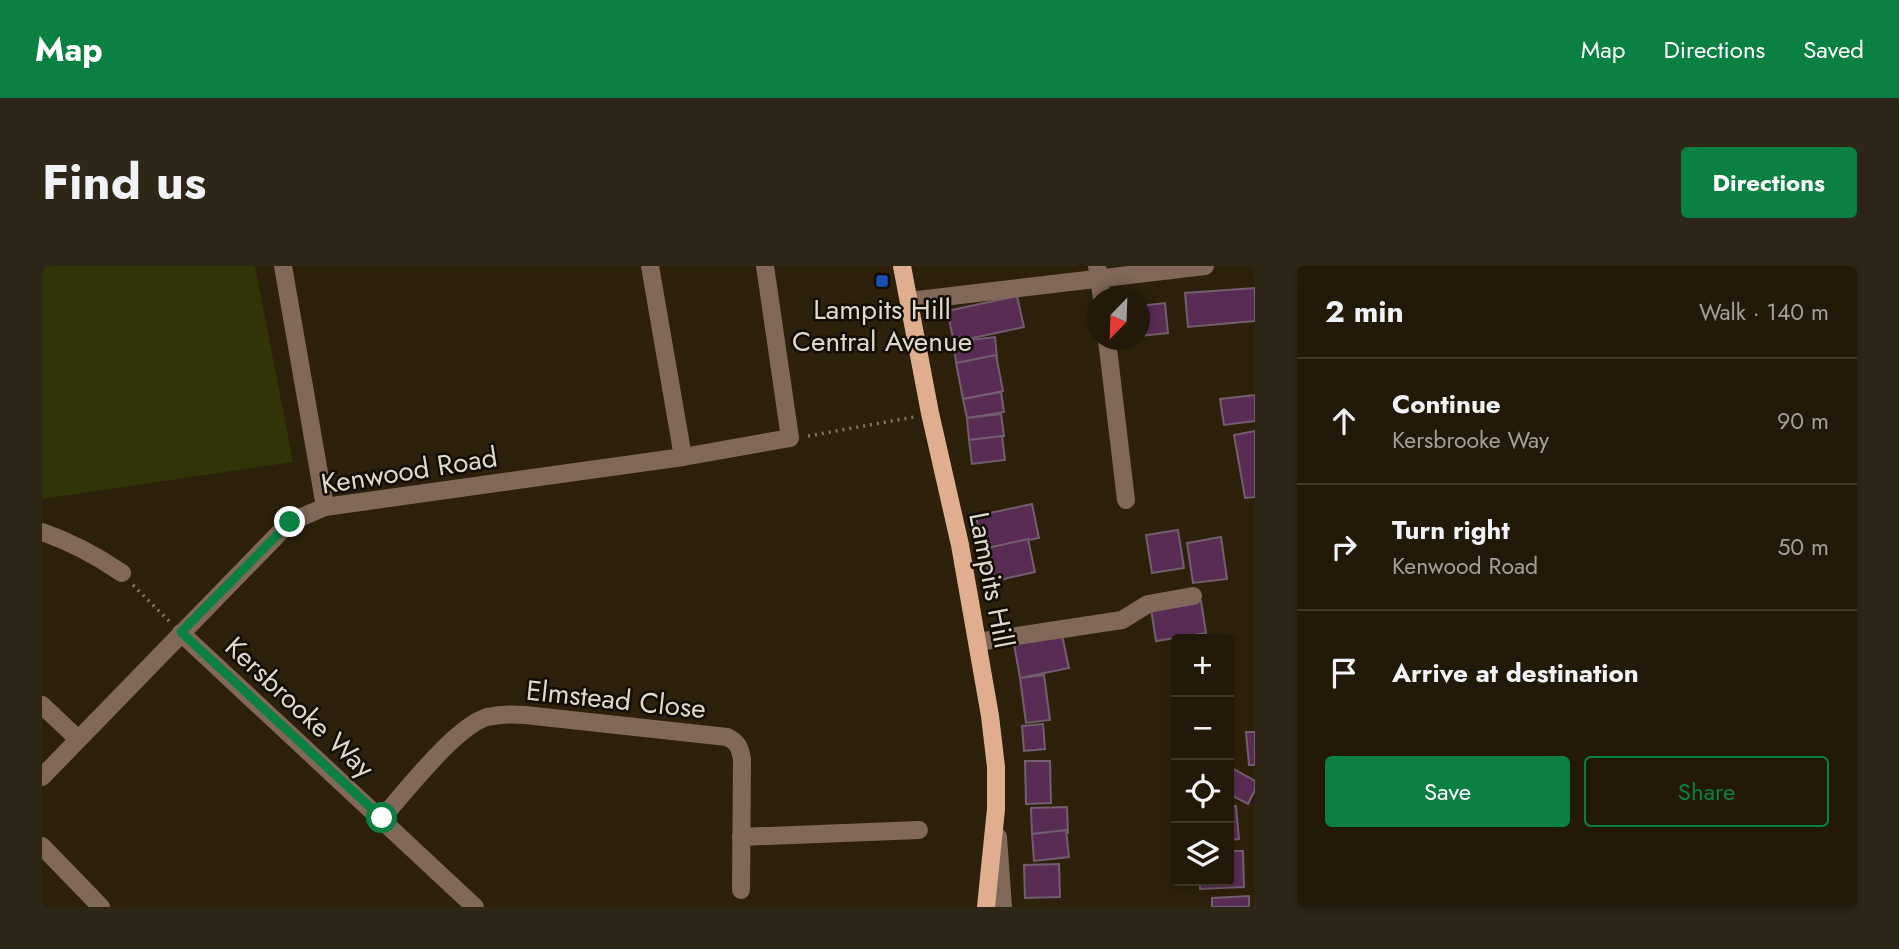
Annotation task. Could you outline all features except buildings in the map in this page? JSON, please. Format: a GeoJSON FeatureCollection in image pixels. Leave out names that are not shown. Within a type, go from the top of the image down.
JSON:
{"type":"FeatureCollection","features":[{"type":"Feature","properties":{"kind":"main road","name":"Lampits Hill"},"geometry":{"type":"LineString","coordinates":[[902,266],[930,413],[960,545],[978,642],[996,767],[996,809],[986,907]]}},
{"type":"Feature","properties":{"kind":"street"},"geometry":{"type":"LineString","coordinates":[[284,266],[325,506]]}},
{"type":"Feature","properties":{"kind":"street"},"geometry":{"type":"LineString","coordinates":[[650,266],[683,457]]}},
{"type":"Feature","properties":{"kind":"street"},"geometry":{"type":"LineString","coordinates":[[765,266],[790,438]]}},
{"type":"Feature","properties":{"kind":"street"},"geometry":{"type":"LineString","coordinates":[[909,301],[1098,272],[1206,266]]}},
{"type":"Feature","properties":{"kind":"street"},"geometry":{"type":"LineString","coordinates":[[1108,350],[1126,500]]}},
{"type":"Feature","properties":{"kind":"street","name":"Kenwood Road"},"geometry":{"type":"LineString","coordinates":[[42,777],[290,522],[325,506],[683,457],[790,438]]}},
{"type":"Feature","properties":{"kind":"street"},"geometry":{"type":"LineString","coordinates":[[42,532],[101,558],[122,573]]}},
{"type":"Feature","properties":{"kind":"street"},"geometry":{"type":"LineString","coordinates":[[978,642],[1122,620],[1148,604],[1193,596]]}},
{"type":"Feature","properties":{"kind":"street","name":"Kersbrooke Way"},"geometry":{"type":"LineString","coordinates":[[181,632],[475,907]]}},
{"type":"Feature","properties":{"kind":"street"},"geometry":{"type":"LineString","coordinates":[[42,705],[78,739]]}},
{"type":"Feature","properties":{"kind":"street","name":"Elmstead Close"},"geometry":{"type":"LineString","coordinates":[[382,818],[461,731],[487,717],[506,714],[727,737],[740,747],[742,759],[741,890]]}},
{"type":"Feature","properties":{"kind":"street"},"geometry":{"type":"LineString","coordinates":[[996,809],[1003,907]]}},
{"type":"Feature","properties":{"kind":"street"},"geometry":{"type":"LineString","coordinates":[[741,837],[919,830]]}},
{"type":"Feature","properties":{"kind":"street"},"geometry":{"type":"LineString","coordinates":[[42,846],[101,907]]}},
{"type":"Feature","properties":{"kind":"path"},"geometry":{"type":"LineString","coordinates":[[790,438],[901,421],[930,413]]}},
{"type":"Feature","properties":{"kind":"path"},"geometry":{"type":"LineString","coordinates":[[122,573],[181,632]]}},
{"type":"Feature","properties":{"kind":"green space"},"geometry":{"type":"Polygon","coordinates":[[[42,266],[255,266],[293,462],[42,499],[42,266]]]}},
{"type":"Feature","properties":{"kind":"place","name":"Lampits Hill Central Avenue"},"geometry":{"type":"Point","coordinates":[882,281]}},
{"type":"Feature","properties":{"kind":"route"},"geometry":{"type":"LineString","coordinates":[[290,522],[181,632],[382,818]]}}]}
